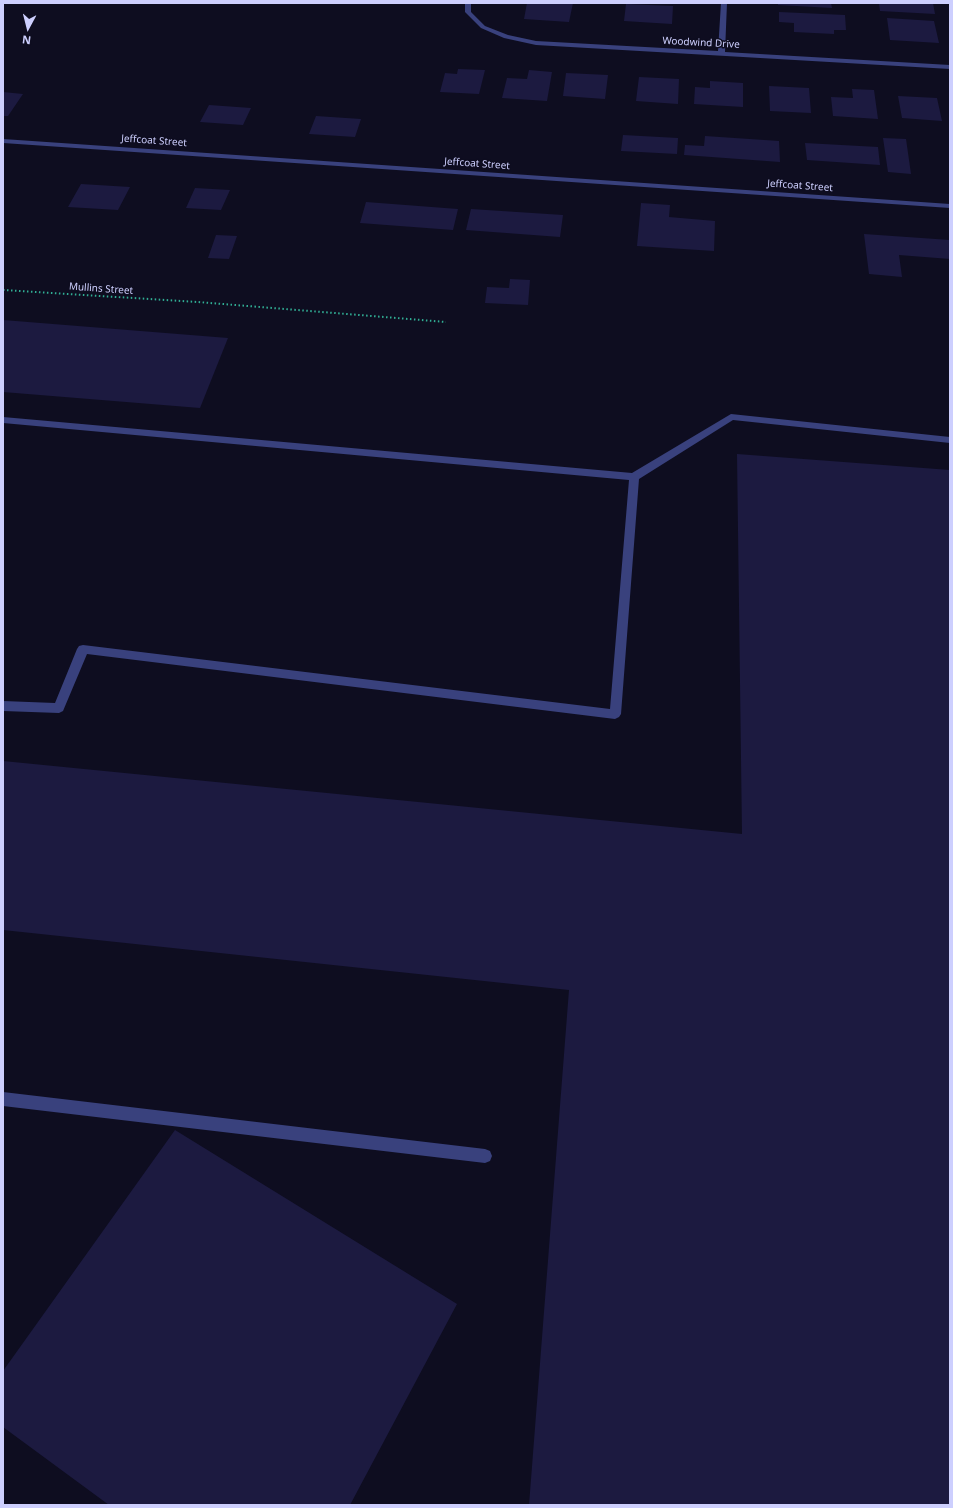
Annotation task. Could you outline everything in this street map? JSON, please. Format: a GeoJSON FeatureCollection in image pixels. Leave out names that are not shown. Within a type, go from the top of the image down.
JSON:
{"type":"FeatureCollection","features":[{"type":"Feature","properties":{"kind":"street","name":"Woodwind Drive"},"geometry":{"type":"LineString","coordinates":[[468,3],[468,12],[483,27],[506,37],[536,43],[950,67]]}},
{"type":"Feature","properties":{"kind":"street"},"geometry":{"type":"LineString","coordinates":[[721,54],[724,3]]}},
{"type":"Feature","properties":{"kind":"street","name":"Jeffcoat Street"},"geometry":{"type":"LineString","coordinates":[[3,141],[950,206]]}},
{"type":"Feature","properties":{"kind":"street"},"geometry":{"type":"LineString","coordinates":[[3,420],[634,477],[731,417],[950,440]]}},
{"type":"Feature","properties":{"kind":"street"},"geometry":{"type":"LineString","coordinates":[[3,706],[59,708],[83,649],[615,714],[634,477]]}},
{"type":"Feature","properties":{"kind":"street"},"geometry":{"type":"LineString","coordinates":[[3,1099],[486,1156]]}},
{"type":"Feature","properties":{"kind":"path","name":"Mullins Street"},"geometry":{"type":"LineString","coordinates":[[3,290],[198,302],[446,322]]}},
{"type":"Feature","properties":{"kind":"building"},"geometry":{"type":"Polygon","coordinates":[[[527,3],[573,3],[569,22],[524,19],[527,3]]]}},
{"type":"Feature","properties":{"kind":"building"},"geometry":{"type":"Polygon","coordinates":[[[778,3],[831,3],[832,8],[778,5],[778,3]]]}},
{"type":"Feature","properties":{"kind":"building"},"geometry":{"type":"Polygon","coordinates":[[[879,3],[933,3],[935,14],[880,11],[879,3]]]}},
{"type":"Feature","properties":{"kind":"building"},"geometry":{"type":"Polygon","coordinates":[[[626,4],[673,6],[672,24],[624,21],[626,4]]]}},
{"type":"Feature","properties":{"kind":"building"},"geometry":{"type":"Polygon","coordinates":[[[779,12],[845,15],[846,30],[834,30],[834,34],[794,32],[794,23],[779,22],[779,12]]]}},
{"type":"Feature","properties":{"kind":"building"},"geometry":{"type":"Polygon","coordinates":[[[887,18],[934,21],[939,43],[890,40],[887,18]]]}},
{"type":"Feature","properties":{"kind":"building"},"geometry":{"type":"Polygon","coordinates":[[[458,69],[485,70],[479,94],[440,92],[445,73],[457,74],[458,69]]]}},
{"type":"Feature","properties":{"kind":"building"},"geometry":{"type":"Polygon","coordinates":[[[529,70],[552,72],[547,101],[502,98],[507,78],[527,79],[529,70]]]}},
{"type":"Feature","properties":{"kind":"building"},"geometry":{"type":"Polygon","coordinates":[[[566,73],[608,75],[605,99],[563,96],[566,73]]]}},
{"type":"Feature","properties":{"kind":"building"},"geometry":{"type":"Polygon","coordinates":[[[639,77],[679,79],[678,104],[636,101],[639,77]]]}},
{"type":"Feature","properties":{"kind":"building"},"geometry":{"type":"Polygon","coordinates":[[[710,81],[743,83],[743,107],[694,104],[695,87],[710,88],[710,81]]]}},
{"type":"Feature","properties":{"kind":"building"},"geometry":{"type":"Polygon","coordinates":[[[769,86],[809,88],[811,113],[770,111],[769,86]]]}},
{"type":"Feature","properties":{"kind":"building"},"geometry":{"type":"Polygon","coordinates":[[[852,89],[874,90],[878,119],[833,116],[831,97],[853,98],[852,89]]]}},
{"type":"Feature","properties":{"kind":"building"},"geometry":{"type":"Polygon","coordinates":[[[3,92],[23,94],[8,116],[3,116],[3,92]]]}},
{"type":"Feature","properties":{"kind":"building"},"geometry":{"type":"Polygon","coordinates":[[[898,96],[937,98],[942,121],[902,118],[898,96]]]}},
{"type":"Feature","properties":{"kind":"building"},"geometry":{"type":"Polygon","coordinates":[[[209,105],[251,108],[243,125],[200,122],[209,105]]]}},
{"type":"Feature","properties":{"kind":"building"},"geometry":{"type":"Polygon","coordinates":[[[316,116],[361,119],[355,137],[309,134],[316,116]]]}},
{"type":"Feature","properties":{"kind":"building"},"geometry":{"type":"Polygon","coordinates":[[[623,135],[678,138],[677,154],[621,151],[623,135]]]}},
{"type":"Feature","properties":{"kind":"building"},"geometry":{"type":"Polygon","coordinates":[[[705,136],[779,141],[780,162],[684,155],[685,145],[704,146],[705,136]]]}},
{"type":"Feature","properties":{"kind":"building"},"geometry":{"type":"Polygon","coordinates":[[[883,138],[906,139],[911,174],[888,172],[883,138]]]}},
{"type":"Feature","properties":{"kind":"building"},"geometry":{"type":"Polygon","coordinates":[[[805,143],[878,147],[880,165],[807,160],[805,143]]]}},
{"type":"Feature","properties":{"kind":"building"},"geometry":{"type":"Polygon","coordinates":[[[81,184],[130,187],[118,210],[68,207],[81,184]]]}},
{"type":"Feature","properties":{"kind":"building"},"geometry":{"type":"Polygon","coordinates":[[[195,188],[230,190],[221,210],[186,208],[195,188]]]}},
{"type":"Feature","properties":{"kind":"building"},"geometry":{"type":"Polygon","coordinates":[[[366,202],[458,209],[453,230],[360,223],[366,202]]]}},
{"type":"Feature","properties":{"kind":"building"},"geometry":{"type":"Polygon","coordinates":[[[641,203],[670,205],[669,217],[715,221],[714,251],[637,246],[641,203]]]}},
{"type":"Feature","properties":{"kind":"building"},"geometry":{"type":"Polygon","coordinates":[[[471,209],[563,215],[560,237],[466,230],[471,209]]]}},
{"type":"Feature","properties":{"kind":"building"},"geometry":{"type":"Polygon","coordinates":[[[864,234],[950,240],[950,259],[899,255],[902,277],[869,274],[864,234]]]}},
{"type":"Feature","properties":{"kind":"building"},"geometry":{"type":"Polygon","coordinates":[[[216,235],[237,236],[229,259],[208,258],[216,235]]]}},
{"type":"Feature","properties":{"kind":"building"},"geometry":{"type":"Polygon","coordinates":[[[510,279],[530,280],[528,305],[485,303],[487,287],[509,288],[510,279]]]}},
{"type":"Feature","properties":{"kind":"building"},"geometry":{"type":"Polygon","coordinates":[[[3,320],[228,338],[200,408],[3,392],[3,320]]]}},
{"type":"Feature","properties":{"kind":"building"},"geometry":{"type":"Polygon","coordinates":[[[737,454],[950,470],[950,1505],[529,1505],[569,990],[3,930],[3,761],[742,834],[737,454]]]}},
{"type":"Feature","properties":{"kind":"building"},"geometry":{"type":"Polygon","coordinates":[[[175,1130],[457,1304],[350,1505],[109,1505],[3,1427],[3,1371],[175,1130]]]}}]}
